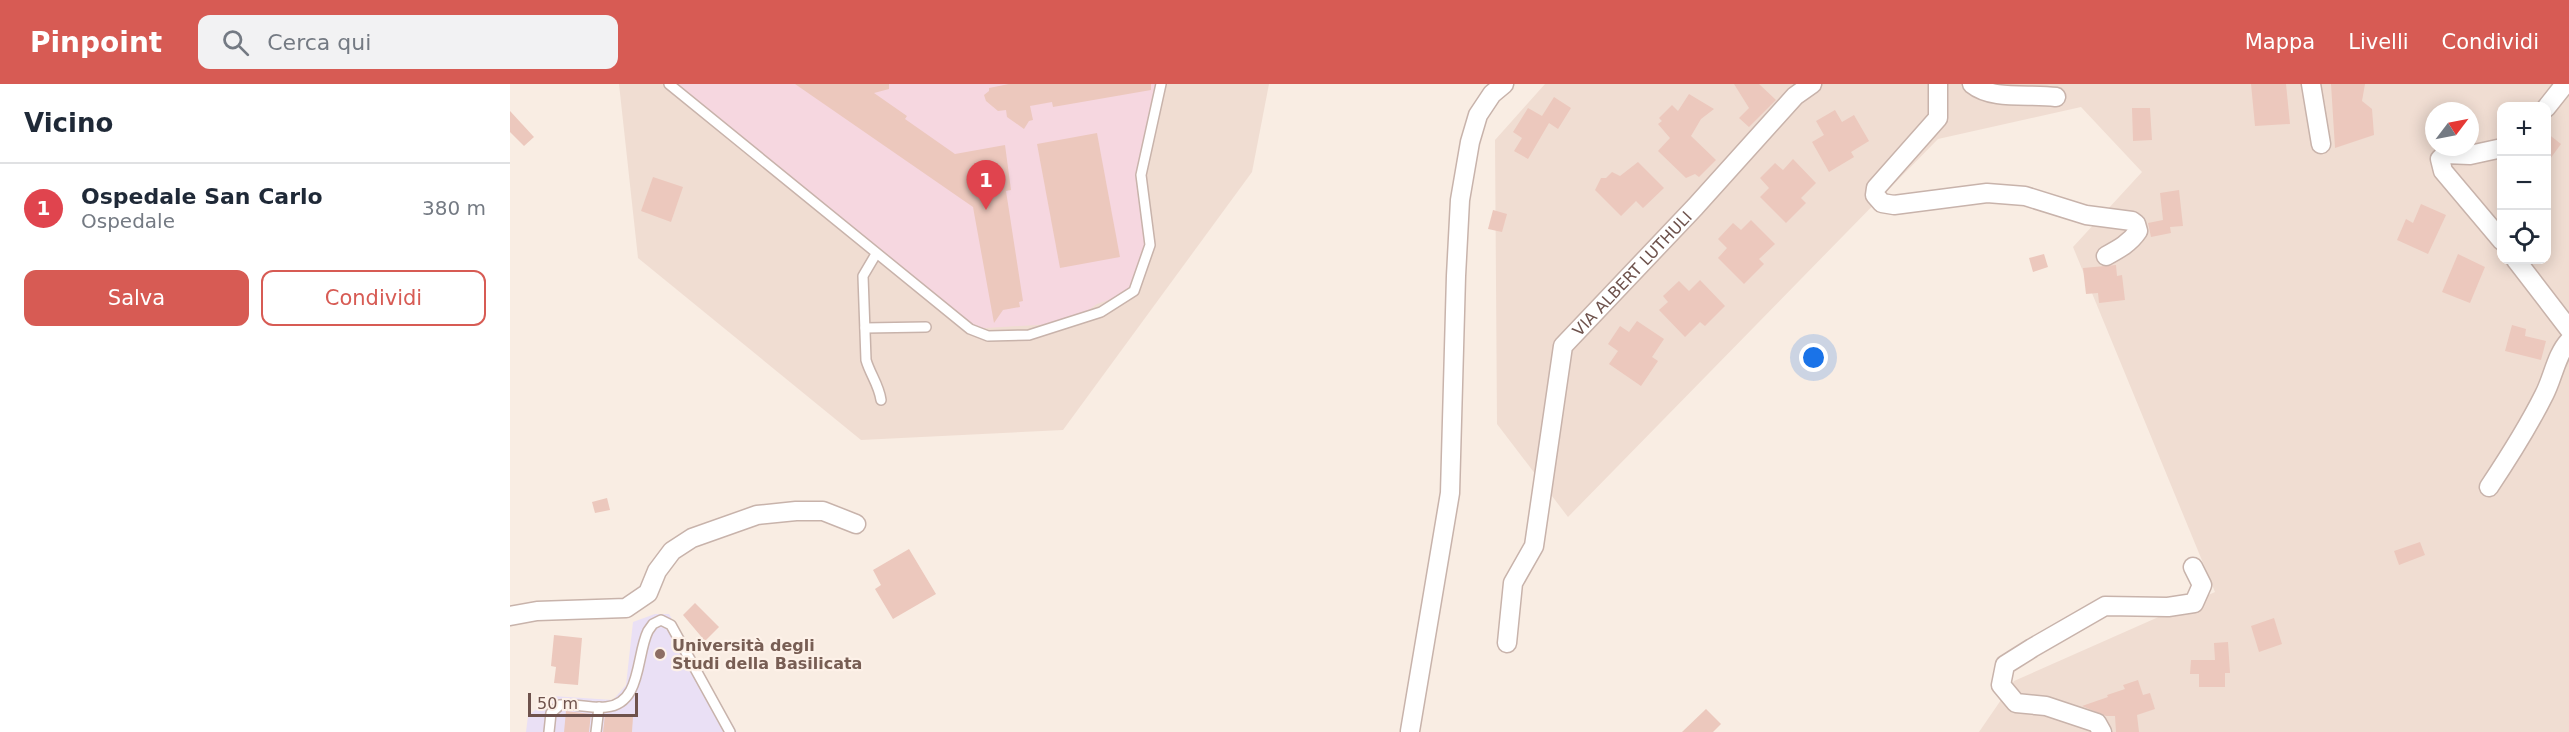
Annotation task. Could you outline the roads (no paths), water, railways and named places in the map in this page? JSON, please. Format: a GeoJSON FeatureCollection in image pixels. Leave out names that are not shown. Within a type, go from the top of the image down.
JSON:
{"type":"FeatureCollection","features":[{"type":"Feature","properties":{"kind":"street"},"geometry":{"type":"LineString","coordinates":[[1410,731],[1450,493],[1460,200],[1478,115],[1492,94],[1504,84]]}},
{"type":"Feature","properties":{"kind":"street","name":"VIA ALBERT LUTHULI"},"geometry":{"type":"LineString","coordinates":[[1507,644],[1513,584],[1534,546],[1563,346],[1695,207],[1795,96],[1812,84]]}},
{"type":"Feature","properties":{"kind":"street"},"geometry":{"type":"LineString","coordinates":[[1938,84],[1938,118],[1934,126],[1876,188],[1875,195],[1882,203],[1894,205],[1997,194],[2025,196],[2086,215],[2132,221],[2136,224],[2138,231],[2126,246],[2106,256]]}},
{"type":"Feature","properties":{"kind":"street"},"geometry":{"type":"LineString","coordinates":[[1972,84],[1978,89],[1993,93],[2056,97]]}},
{"type":"Feature","properties":{"kind":"street"},"geometry":{"type":"LineString","coordinates":[[2311,84],[2321,144]]}},
{"type":"Feature","properties":{"kind":"street"},"geometry":{"type":"LineString","coordinates":[[2551,103],[2565,84]]}},
{"type":"Feature","properties":{"kind":"street"},"geometry":{"type":"LineString","coordinates":[[2497,149],[2470,155],[2445,154],[2440,159],[2443,171],[2497,235]]}},
{"type":"Feature","properties":{"kind":"street"},"geometry":{"type":"LineString","coordinates":[[2519,264],[2569,329]]}},
{"type":"Feature","properties":{"kind":"street"},"geometry":{"type":"LineString","coordinates":[[2489,487],[2512,453],[2544,395],[2563,347],[2569,341]]}},
{"type":"Feature","properties":{"kind":"street"},"geometry":{"type":"LineString","coordinates":[[510,616],[537,611],[626,608],[648,593],[657,571],[672,551],[692,538],[757,515],[823,511],[856,524]]}},
{"type":"Feature","properties":{"kind":"street"},"geometry":{"type":"LineString","coordinates":[[2102,732],[2097,723],[2046,706],[2016,704],[2001,685],[2005,665],[2105,606],[2168,607],[2194,603],[2202,585],[2193,567]]}},
{"type":"Feature","properties":{"kind":"lane"},"geometry":{"type":"LineString","coordinates":[[669,84],[970,329],[988,336],[1029,335],[1101,312],[1134,291],[1150,245],[1141,175],[1161,84]]}},
{"type":"Feature","properties":{"kind":"lane"},"geometry":{"type":"LineString","coordinates":[[876,254],[863,276],[866,360],[870,373],[877,383],[881,400]]}},
{"type":"Feature","properties":{"kind":"lane"},"geometry":{"type":"LineString","coordinates":[[865,328],[926,327]]}},
{"type":"Feature","properties":{"kind":"lane"},"geometry":{"type":"LineString","coordinates":[[549,732],[551,712],[560,705],[599,707],[617,705],[629,695],[648,631],[657,622],[664,621],[671,625],[729,732]]}},
{"type":"Feature","properties":{"kind":"lane"},"geometry":{"type":"LineString","coordinates":[[596,732],[599,707]]}},
{"type":"Feature","properties":{"kind":"place","name":"Ospedale San Carlo"},"geometry":{"type":"Point","coordinates":[986,210]}},
{"type":"Feature","properties":{"kind":"place","name":"Università degli Studi della Basilicata"},"geometry":{"type":"Point","coordinates":[660,654]}}]}
